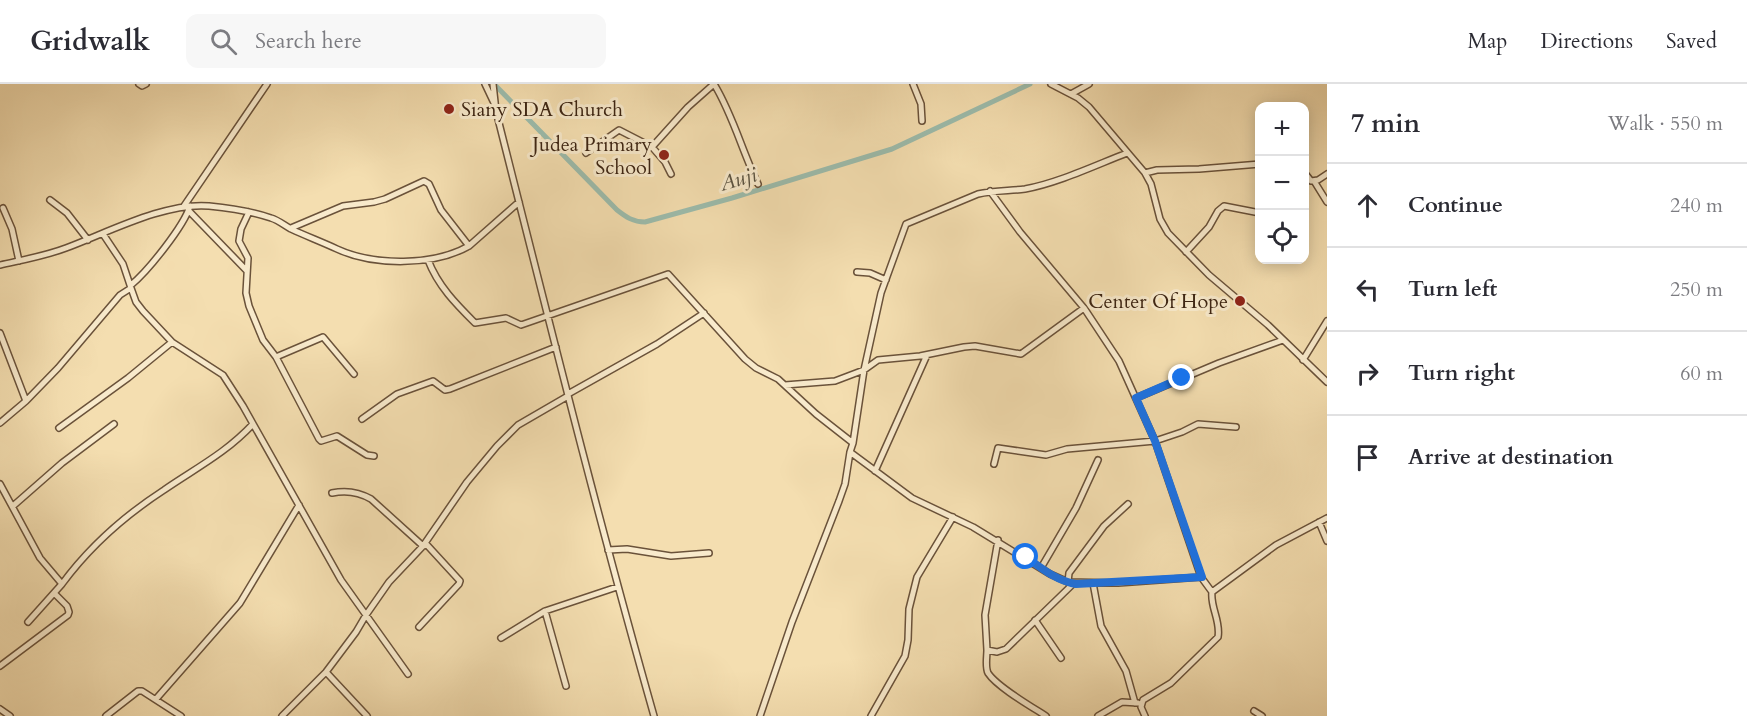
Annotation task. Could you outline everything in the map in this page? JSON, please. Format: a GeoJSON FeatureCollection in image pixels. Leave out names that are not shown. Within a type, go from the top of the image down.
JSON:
{"type":"FeatureCollection","features":[{"type":"Feature","properties":{"kind":"street"},"geometry":{"type":"LineString","coordinates":[[139,84],[142,86],[146,84]]}},
{"type":"Feature","properties":{"kind":"street"},"geometry":{"type":"LineString","coordinates":[[0,423],[26,401],[58,368],[150,265],[182,223],[188,208],[267,84]]}},
{"type":"Feature","properties":{"kind":"street"},"geometry":{"type":"LineString","coordinates":[[485,84],[495,105]]}},
{"type":"Feature","properties":{"kind":"street"},"geometry":{"type":"LineString","coordinates":[[493,84],[495,105],[568,395],[617,587],[654,716]]}},
{"type":"Feature","properties":{"kind":"street"},"geometry":{"type":"LineString","coordinates":[[652,147],[688,107],[714,84],[723,99],[742,151],[758,184]]}},
{"type":"Feature","properties":{"kind":"street"},"geometry":{"type":"LineString","coordinates":[[913,84],[921,104],[922,121]]}},
{"type":"Feature","properties":{"kind":"street"},"geometry":{"type":"LineString","coordinates":[[1051,84],[1071,94],[1089,107],[1145,173],[1151,184],[1164,227],[1186,252],[1327,382]]}},
{"type":"Feature","properties":{"kind":"street"},"geometry":{"type":"LineString","coordinates":[[1071,94],[1089,84]]}},
{"type":"Feature","properties":{"kind":"street"},"geometry":{"type":"LineString","coordinates":[[586,153],[619,130],[652,147],[665,162],[671,174]]}},
{"type":"Feature","properties":{"kind":"street"},"geometry":{"type":"LineString","coordinates":[[760,716],[792,622],[839,501],[853,442],[864,370],[886,280],[906,224],[990,191],[1026,189],[1048,183],[1128,153]]}},
{"type":"Feature","properties":{"kind":"street"},"geometry":{"type":"LineString","coordinates":[[1145,173],[1157,170],[1209,169],[1255,164]]}},
{"type":"Feature","properties":{"kind":"street"},"geometry":{"type":"LineString","coordinates":[[1314,181],[1327,174]]}},
{"type":"Feature","properties":{"kind":"street"},"geometry":{"type":"LineString","coordinates":[[1309,178],[1314,181],[1327,202]]}},
{"type":"Feature","properties":{"kind":"street"},"geometry":{"type":"LineString","coordinates":[[291,229],[343,206],[374,202],[424,180],[429,184],[441,210],[469,246]]}},
{"type":"Feature","properties":{"kind":"street"},"geometry":{"type":"LineString","coordinates":[[990,191],[1020,232],[1084,308],[1119,361],[1155,441],[1202,577],[1212,592],[1211,598],[1219,628],[1218,637],[1171,683],[1138,703],[1122,702],[1098,716]]}},
{"type":"Feature","properties":{"kind":"street"},"geometry":{"type":"LineString","coordinates":[[50,200],[67,213],[88,240]]}},
{"type":"Feature","properties":{"kind":"street"},"geometry":{"type":"LineString","coordinates":[[0,265],[63,249],[119,226],[188,208],[206,206],[273,218],[291,229],[337,249],[376,260],[428,260],[461,251],[469,246],[519,202]]}},
{"type":"Feature","properties":{"kind":"street"},"geometry":{"type":"LineString","coordinates":[[3,207],[12,229],[19,261]]}},
{"type":"Feature","properties":{"kind":"street"},"geometry":{"type":"LineString","coordinates":[[1186,252],[1209,227],[1221,207],[1255,212]]}},
{"type":"Feature","properties":{"kind":"street"},"geometry":{"type":"LineString","coordinates":[[188,208],[247,271]]}},
{"type":"Feature","properties":{"kind":"street"},"geometry":{"type":"LineString","coordinates":[[249,212],[239,235],[239,241],[248,258],[246,293],[249,306],[263,340],[276,357],[319,440],[337,436],[374,456]]}},
{"type":"Feature","properties":{"kind":"street"},"geometry":{"type":"LineString","coordinates":[[103,234],[123,264],[136,302],[143,311],[172,342],[223,375],[342,580],[408,674]]}},
{"type":"Feature","properties":{"kind":"street"},"geometry":{"type":"LineString","coordinates":[[428,260],[434,276],[453,302],[475,323],[506,318],[520,325],[617,293],[664,273],[672,277],[756,368],[778,379],[816,414],[853,442]]}},
{"type":"Feature","properties":{"kind":"street"},"geometry":{"type":"LineString","coordinates":[[857,272],[870,273],[886,280]]}},
{"type":"Feature","properties":{"kind":"street"},"geometry":{"type":"LineString","coordinates":[[785,385],[835,381],[864,370],[878,360],[927,355],[975,346],[1021,354],[1084,308]]}},
{"type":"Feature","properties":{"kind":"street"},"geometry":{"type":"LineString","coordinates":[[282,716],[326,672],[356,633],[389,582],[423,546],[467,482],[508,435],[523,421],[657,344],[704,313]]}},
{"type":"Feature","properties":{"kind":"street"},"geometry":{"type":"LineString","coordinates":[[1303,360],[1327,321]]}},
{"type":"Feature","properties":{"kind":"street"},"geometry":{"type":"LineString","coordinates":[[0,333],[26,401]]}},
{"type":"Feature","properties":{"kind":"street"},"geometry":{"type":"LineString","coordinates":[[276,357],[323,336],[354,374]]}},
{"type":"Feature","properties":{"kind":"street"},"geometry":{"type":"LineString","coordinates":[[1136,398],[1219,363],[1283,340]]}},
{"type":"Feature","properties":{"kind":"street"},"geometry":{"type":"LineString","coordinates":[[59,428],[128,378],[172,342]]}},
{"type":"Feature","properties":{"kind":"street"},"geometry":{"type":"LineString","coordinates":[[362,419],[397,394],[433,381],[445,390],[450,389],[556,347]]}},
{"type":"Feature","properties":{"kind":"street"},"geometry":{"type":"LineString","coordinates":[[875,471],[927,355]]}},
{"type":"Feature","properties":{"kind":"street"},"geometry":{"type":"LineString","coordinates":[[13,506],[62,463],[114,424]]}},
{"type":"Feature","properties":{"kind":"street"},"geometry":{"type":"LineString","coordinates":[[28,622],[62,584],[78,561],[121,520],[229,448],[253,424]]}},
{"type":"Feature","properties":{"kind":"street"},"geometry":{"type":"LineString","coordinates":[[994,464],[998,448],[1046,455],[1067,449],[1155,441],[1198,424],[1236,427]]}},
{"type":"Feature","properties":{"kind":"street"},"geometry":{"type":"LineString","coordinates":[[850,452],[912,498],[998,540],[1041,568],[1071,583],[1202,577]]}},
{"type":"Feature","properties":{"kind":"street"},"geometry":{"type":"LineString","coordinates":[[1041,568],[1076,508],[1098,460]]}},
{"type":"Feature","properties":{"kind":"street"},"geometry":{"type":"LineString","coordinates":[[0,484],[40,558],[62,584]]}},
{"type":"Feature","properties":{"kind":"street"},"geometry":{"type":"LineString","coordinates":[[332,493],[345,491],[371,499],[423,546],[427,545],[433,550],[460,581],[419,627]]}},
{"type":"Feature","properties":{"kind":"street"},"geometry":{"type":"LineString","coordinates":[[987,650],[1003,651],[1067,592],[1071,583],[1069,573],[1104,526],[1128,504]]}},
{"type":"Feature","properties":{"kind":"street"},"geometry":{"type":"LineString","coordinates":[[156,699],[240,603],[299,505]]}},
{"type":"Feature","properties":{"kind":"street"},"geometry":{"type":"LineString","coordinates":[[871,716],[905,656],[909,609],[917,577],[953,517]]}},
{"type":"Feature","properties":{"kind":"street"},"geometry":{"type":"LineString","coordinates":[[1212,592],[1276,545],[1327,518]]}},
{"type":"Feature","properties":{"kind":"street"},"geometry":{"type":"LineString","coordinates":[[1319,522],[1327,542]]}},
{"type":"Feature","properties":{"kind":"street"},"geometry":{"type":"LineString","coordinates":[[998,540],[985,615],[987,668],[989,674],[998,683],[1046,716]]}},
{"type":"Feature","properties":{"kind":"street"},"geometry":{"type":"LineString","coordinates":[[608,550],[627,549],[670,556],[709,553]]}},
{"type":"Feature","properties":{"kind":"street"},"geometry":{"type":"LineString","coordinates":[[1093,583],[1101,626],[1126,671],[1145,716]]}},
{"type":"Feature","properties":{"kind":"street"},"geometry":{"type":"LineString","coordinates":[[501,638],[545,611],[617,587]]}},
{"type":"Feature","properties":{"kind":"street"},"geometry":{"type":"LineString","coordinates":[[0,666],[68,615],[67,606],[54,593]]}},
{"type":"Feature","properties":{"kind":"street"},"geometry":{"type":"LineString","coordinates":[[545,611],[566,686]]}},
{"type":"Feature","properties":{"kind":"street"},"geometry":{"type":"LineString","coordinates":[[1035,620],[1061,658]]}},
{"type":"Feature","properties":{"kind":"street"},"geometry":{"type":"LineString","coordinates":[[326,672],[367,716]]}},
{"type":"Feature","properties":{"kind":"street"},"geometry":{"type":"LineString","coordinates":[[106,716],[138,691],[156,699],[181,716]]}},
{"type":"Feature","properties":{"kind":"street"},"geometry":{"type":"LineString","coordinates":[[0,709],[10,716]]}},
{"type":"Feature","properties":{"kind":"street"},"geometry":{"type":"LineString","coordinates":[[1254,711],[1262,716]]}},
{"type":"Feature","properties":{"kind":"waterway","name":"Auji"},"geometry":{"type":"LineString","coordinates":[[494,84],[617,210],[630,219],[645,222],[892,149],[1030,84]]}},
{"type":"Feature","properties":{"kind":"place","name":"Siany SDA Church"},"geometry":{"type":"Point","coordinates":[449,109]}},
{"type":"Feature","properties":{"kind":"place","name":"Judea Primary School"},"geometry":{"type":"Point","coordinates":[664,155]}},
{"type":"Feature","properties":{"kind":"place","name":"Center Of Hope"},"geometry":{"type":"Point","coordinates":[1240,301]}},
{"type":"Feature","properties":{"kind":"route"},"geometry":{"type":"LineString","coordinates":[[1026,557],[1050,574],[1076,584],[1202,577],[1155,441],[1136,398],[1182,378]]}}]}
